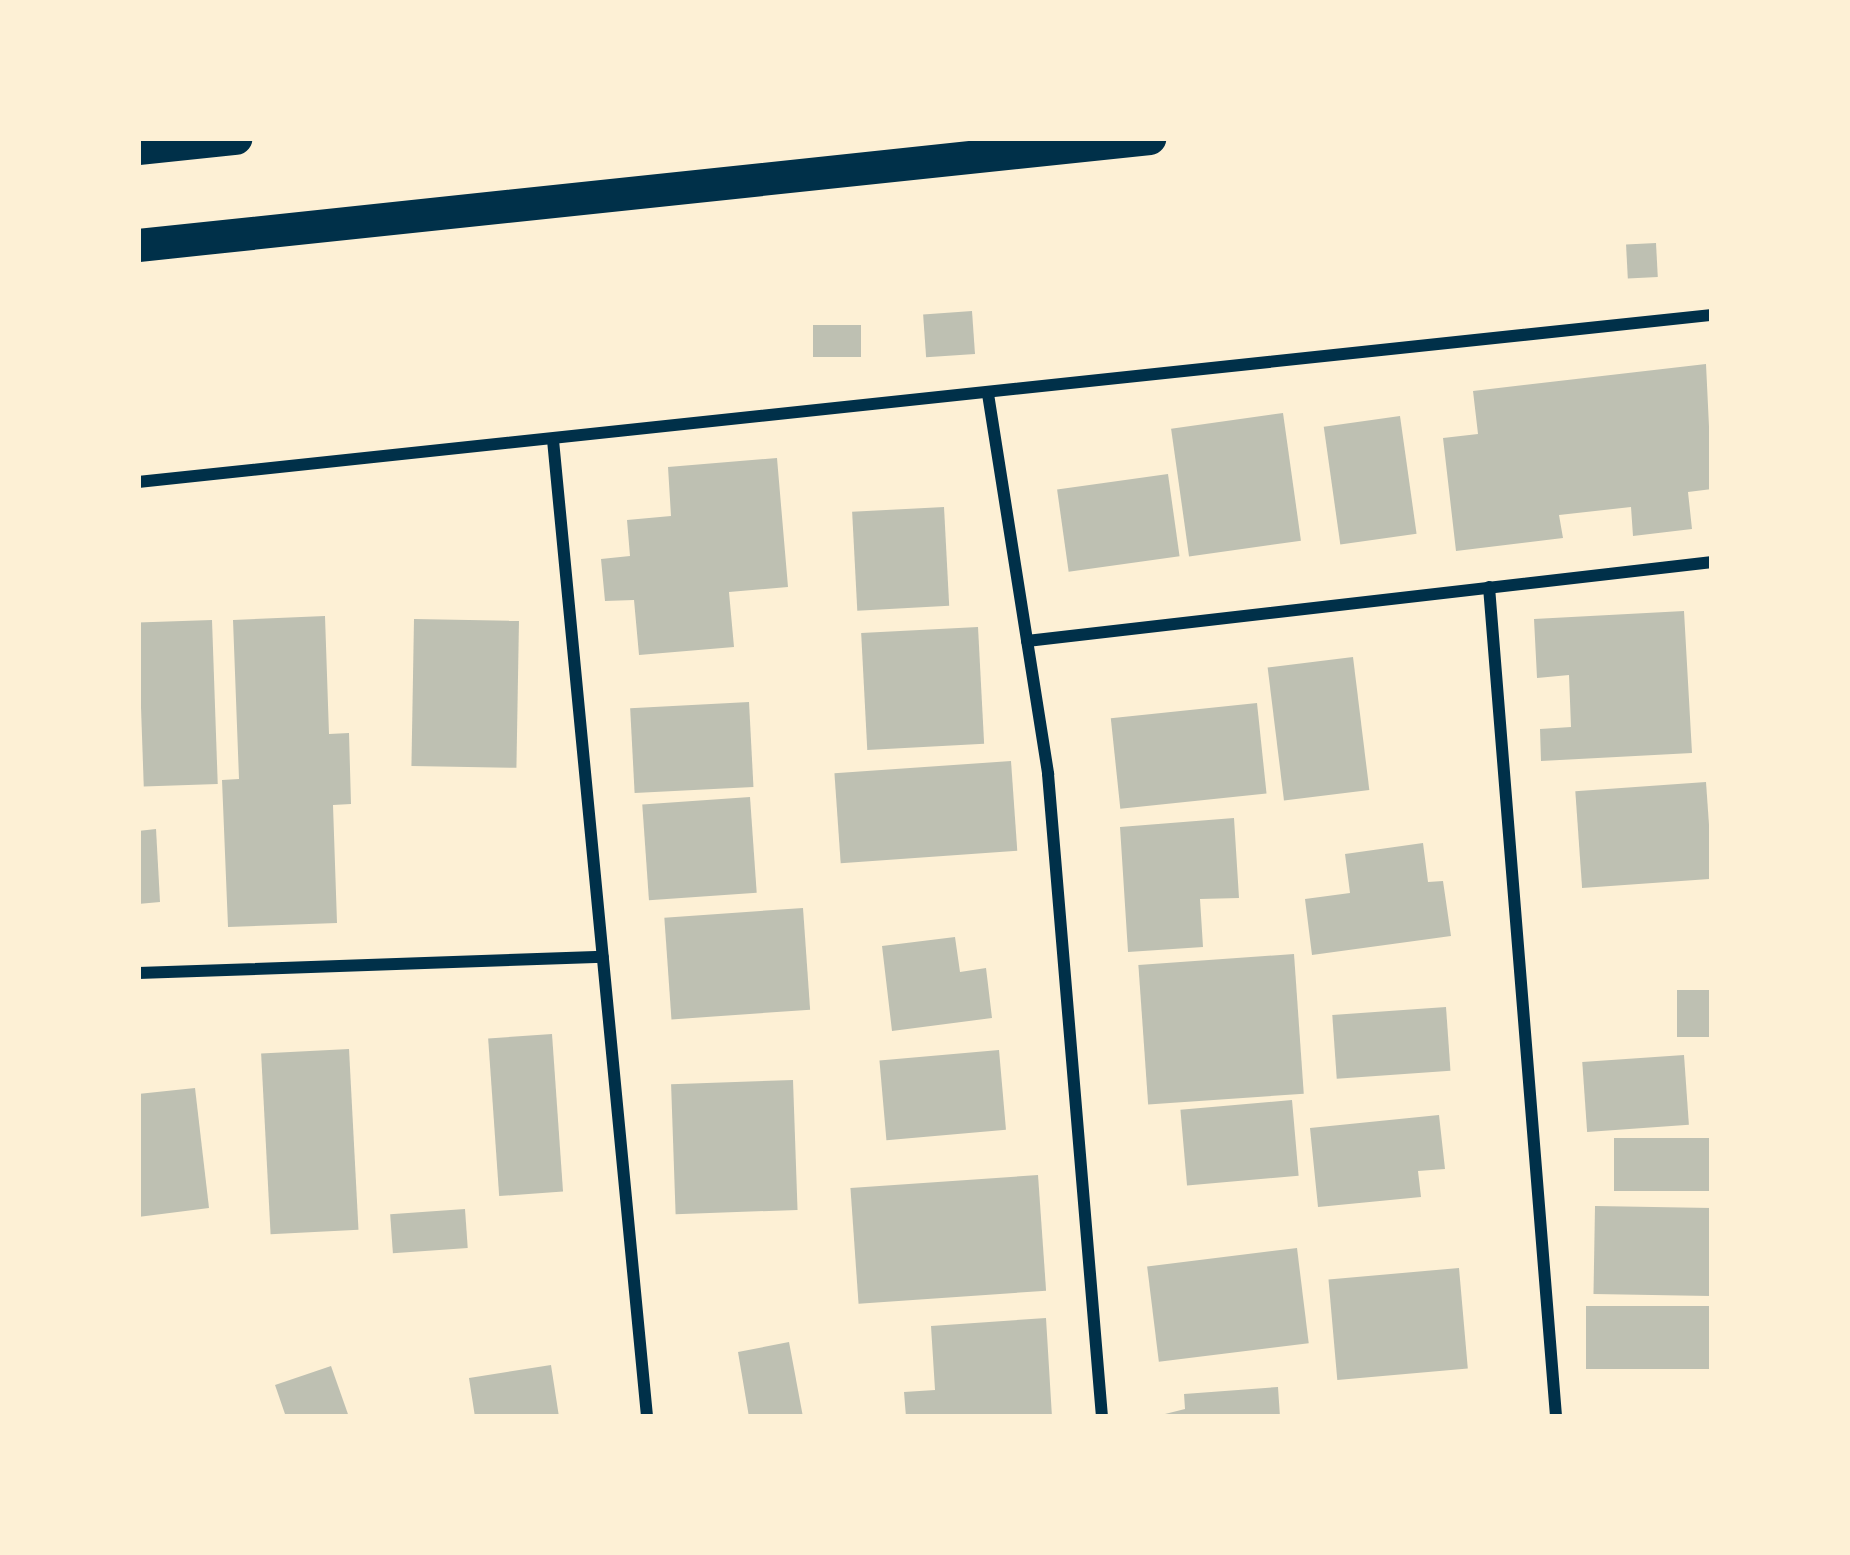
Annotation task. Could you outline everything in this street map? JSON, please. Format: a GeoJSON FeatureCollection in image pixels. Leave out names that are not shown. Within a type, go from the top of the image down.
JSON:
{"type":"FeatureCollection","features":[{"type":"Feature","properties":{"kind":"highway"},"geometry":{"type":"LineString","coordinates":[[138,148],[236,138]]}},
{"type":"Feature","properties":{"kind":"highway"},"geometry":{"type":"LineString","coordinates":[[138,245],[1148,138]]}},
{"type":"Feature","properties":{"kind":"street"},"geometry":{"type":"LineString","coordinates":[[138,482],[1712,315]]}},
{"type":"Feature","properties":{"kind":"street"},"geometry":{"type":"LineString","coordinates":[[988,394],[1048,774],[1102,1417]]}},
{"type":"Feature","properties":{"kind":"street"},"geometry":{"type":"LineString","coordinates":[[554,440],[647,1417]]}},
{"type":"Feature","properties":{"kind":"street"},"geometry":{"type":"LineString","coordinates":[[1027,640],[1712,562]]}},
{"type":"Feature","properties":{"kind":"street"},"geometry":{"type":"LineString","coordinates":[[1489,587],[1556,1417]]}},
{"type":"Feature","properties":{"kind":"street"},"geometry":{"type":"LineString","coordinates":[[138,973],[603,957]]}},
{"type":"Feature","properties":{"kind":"building"},"geometry":{"type":"Polygon","coordinates":[[[1656,243],[1658,277],[1628,279],[1626,245],[1656,243]]]}},
{"type":"Feature","properties":{"kind":"building"},"geometry":{"type":"Polygon","coordinates":[[[972,311],[975,354],[926,357],[923,314],[972,311]]]}},
{"type":"Feature","properties":{"kind":"building"},"geometry":{"type":"Polygon","coordinates":[[[813,325],[861,325],[861,357],[813,357],[813,325]]]}},
{"type":"Feature","properties":{"kind":"building"},"geometry":{"type":"Polygon","coordinates":[[[1706,364],[1712,489],[1688,492],[1692,529],[1633,536],[1631,507],[1559,515],[1563,538],[1456,551],[1443,438],[1478,434],[1473,391],[1706,364]]]}},
{"type":"Feature","properties":{"kind":"building"},"geometry":{"type":"Polygon","coordinates":[[[1283,413],[1301,541],[1189,556],[1171,429],[1283,413]]]}},
{"type":"Feature","properties":{"kind":"building"},"geometry":{"type":"Polygon","coordinates":[[[1400,416],[1417,534],[1340,545],[1324,427],[1400,416]]]}},
{"type":"Feature","properties":{"kind":"building"},"geometry":{"type":"Polygon","coordinates":[[[777,458],[788,587],[729,592],[734,647],[639,655],[634,600],[605,601],[601,559],[630,556],[627,520],[671,516],[668,467],[777,458]]]}},
{"type":"Feature","properties":{"kind":"building"},"geometry":{"type":"Polygon","coordinates":[[[1168,474],[1180,556],[1069,572],[1057,490],[1168,474]]]}},
{"type":"Feature","properties":{"kind":"building"},"geometry":{"type":"Polygon","coordinates":[[[944,507],[949,606],[857,611],[852,512],[944,507]]]}},
{"type":"Feature","properties":{"kind":"building"},"geometry":{"type":"Polygon","coordinates":[[[1684,611],[1692,753],[1541,761],[1540,729],[1571,727],[1569,675],[1537,678],[1534,619],[1684,611]]]}},
{"type":"Feature","properties":{"kind":"building"},"geometry":{"type":"Polygon","coordinates":[[[325,616],[329,734],[349,733],[351,804],[333,805],[337,923],[228,927],[222,780],[239,779],[233,620],[325,616]]]}},
{"type":"Feature","properties":{"kind":"building"},"geometry":{"type":"Polygon","coordinates":[[[414,619],[519,621],[516,768],[411,766],[414,619]]]}},
{"type":"Feature","properties":{"kind":"building"},"geometry":{"type":"Polygon","coordinates":[[[212,620],[218,784],[144,786],[138,623],[212,620]]]}},
{"type":"Feature","properties":{"kind":"building"},"geometry":{"type":"Polygon","coordinates":[[[978,627],[984,744],[867,750],[861,633],[978,627]]]}},
{"type":"Feature","properties":{"kind":"building"},"geometry":{"type":"Polygon","coordinates":[[[1353,657],[1369,790],[1284,800],[1268,667],[1353,657]]]}},
{"type":"Feature","properties":{"kind":"building"},"geometry":{"type":"Polygon","coordinates":[[[749,702],[753,787],[635,793],[630,708],[749,702]]]}},
{"type":"Feature","properties":{"kind":"building"},"geometry":{"type":"Polygon","coordinates":[[[1257,703],[1267,794],[1120,809],[1111,718],[1257,703]]]}},
{"type":"Feature","properties":{"kind":"building"},"geometry":{"type":"Polygon","coordinates":[[[1011,761],[1017,851],[841,863],[834,773],[1011,761]]]}},
{"type":"Feature","properties":{"kind":"building"},"geometry":{"type":"Polygon","coordinates":[[[1706,782],[1712,879],[1582,888],[1575,791],[1706,782]]]}},
{"type":"Feature","properties":{"kind":"building"},"geometry":{"type":"Polygon","coordinates":[[[750,797],[757,893],[649,900],[642,805],[750,797]]]}},
{"type":"Feature","properties":{"kind":"building"},"geometry":{"type":"Polygon","coordinates":[[[1234,818],[1239,898],[1200,899],[1203,947],[1128,952],[1120,827],[1234,818]]]}},
{"type":"Feature","properties":{"kind":"building"},"geometry":{"type":"Polygon","coordinates":[[[156,829],[160,902],[138,904],[138,831],[156,829]]]}},
{"type":"Feature","properties":{"kind":"building"},"geometry":{"type":"Polygon","coordinates":[[[1423,843],[1428,882],[1443,881],[1451,936],[1312,955],[1305,899],[1350,893],[1345,854],[1423,843]]]}},
{"type":"Feature","properties":{"kind":"building"},"geometry":{"type":"Polygon","coordinates":[[[803,908],[810,1010],[671,1019],[664,918],[803,908]]]}},
{"type":"Feature","properties":{"kind":"building"},"geometry":{"type":"Polygon","coordinates":[[[955,937],[960,972],[986,968],[992,1018],[892,1031],[882,946],[955,937]]]}},
{"type":"Feature","properties":{"kind":"building"},"geometry":{"type":"Polygon","coordinates":[[[1294,954],[1304,1094],[1148,1105],[1138,965],[1294,954]]]}},
{"type":"Feature","properties":{"kind":"building"},"geometry":{"type":"Polygon","coordinates":[[[1677,990],[1712,990],[1712,1037],[1677,1037],[1677,990]]]}},
{"type":"Feature","properties":{"kind":"building"},"geometry":{"type":"Polygon","coordinates":[[[1446,1007],[1450,1071],[1337,1079],[1332,1015],[1446,1007]]]}},
{"type":"Feature","properties":{"kind":"building"},"geometry":{"type":"Polygon","coordinates":[[[552,1034],[563,1192],[499,1196],[488,1038],[552,1034]]]}},
{"type":"Feature","properties":{"kind":"building"},"geometry":{"type":"Polygon","coordinates":[[[349,1049],[358,1230],[271,1234],[261,1054],[349,1049]]]}},
{"type":"Feature","properties":{"kind":"building"},"geometry":{"type":"Polygon","coordinates":[[[999,1050],[1006,1130],[886,1140],[879,1060],[999,1050]]]}},
{"type":"Feature","properties":{"kind":"building"},"geometry":{"type":"Polygon","coordinates":[[[1684,1055],[1689,1125],[1587,1132],[1582,1062],[1684,1055]]]}},
{"type":"Feature","properties":{"kind":"building"},"geometry":{"type":"Polygon","coordinates":[[[793,1080],[798,1210],[676,1214],[671,1084],[793,1080]]]}},
{"type":"Feature","properties":{"kind":"building"},"geometry":{"type":"Polygon","coordinates":[[[195,1088],[209,1208],[138,1217],[138,1094],[195,1088]]]}},
{"type":"Feature","properties":{"kind":"building"},"geometry":{"type":"Polygon","coordinates":[[[1292,1100],[1299,1176],[1187,1185],[1180,1110],[1292,1100]]]}},
{"type":"Feature","properties":{"kind":"building"},"geometry":{"type":"Polygon","coordinates":[[[1439,1115],[1445,1169],[1418,1171],[1421,1197],[1318,1207],[1310,1128],[1439,1115]]]}},
{"type":"Feature","properties":{"kind":"building"},"geometry":{"type":"Polygon","coordinates":[[[1614,1138],[1712,1138],[1712,1191],[1614,1191],[1614,1138]]]}},
{"type":"Feature","properties":{"kind":"building"},"geometry":{"type":"Polygon","coordinates":[[[1038,1175],[1046,1291],[859,1304],[850,1188],[1038,1175]]]}},
{"type":"Feature","properties":{"kind":"building"},"geometry":{"type":"Polygon","coordinates":[[[1595,1206],[1712,1208],[1710,1296],[1593,1294],[1595,1206]]]}},
{"type":"Feature","properties":{"kind":"building"},"geometry":{"type":"Polygon","coordinates":[[[465,1209],[468,1248],[393,1253],[390,1214],[465,1209]]]}},
{"type":"Feature","properties":{"kind":"building"},"geometry":{"type":"Polygon","coordinates":[[[1297,1248],[1309,1343],[1159,1362],[1147,1266],[1297,1248]]]}},
{"type":"Feature","properties":{"kind":"building"},"geometry":{"type":"Polygon","coordinates":[[[1459,1268],[1468,1369],[1337,1380],[1328,1279],[1459,1268]]]}},
{"type":"Feature","properties":{"kind":"building"},"geometry":{"type":"Polygon","coordinates":[[[1586,1306],[1712,1306],[1712,1369],[1586,1369],[1586,1306]]]}},
{"type":"Feature","properties":{"kind":"building"},"geometry":{"type":"Polygon","coordinates":[[[1046,1318],[1052,1417],[906,1417],[904,1392],[935,1390],[931,1326],[1046,1318]]]}},
{"type":"Feature","properties":{"kind":"building"},"geometry":{"type":"Polygon","coordinates":[[[789,1342],[803,1417],[749,1417],[738,1352],[789,1342]]]}},
{"type":"Feature","properties":{"kind":"building"},"geometry":{"type":"Polygon","coordinates":[[[551,1365],[559,1417],[475,1417],[469,1378],[551,1365]]]}},
{"type":"Feature","properties":{"kind":"building"},"geometry":{"type":"Polygon","coordinates":[[[331,1366],[349,1417],[286,1417],[275,1385],[331,1366]]]}},
{"type":"Feature","properties":{"kind":"building"},"geometry":{"type":"Polygon","coordinates":[[[1278,1387],[1280,1417],[1153,1417],[1185,1409],[1184,1394],[1278,1387]]]}}]}
